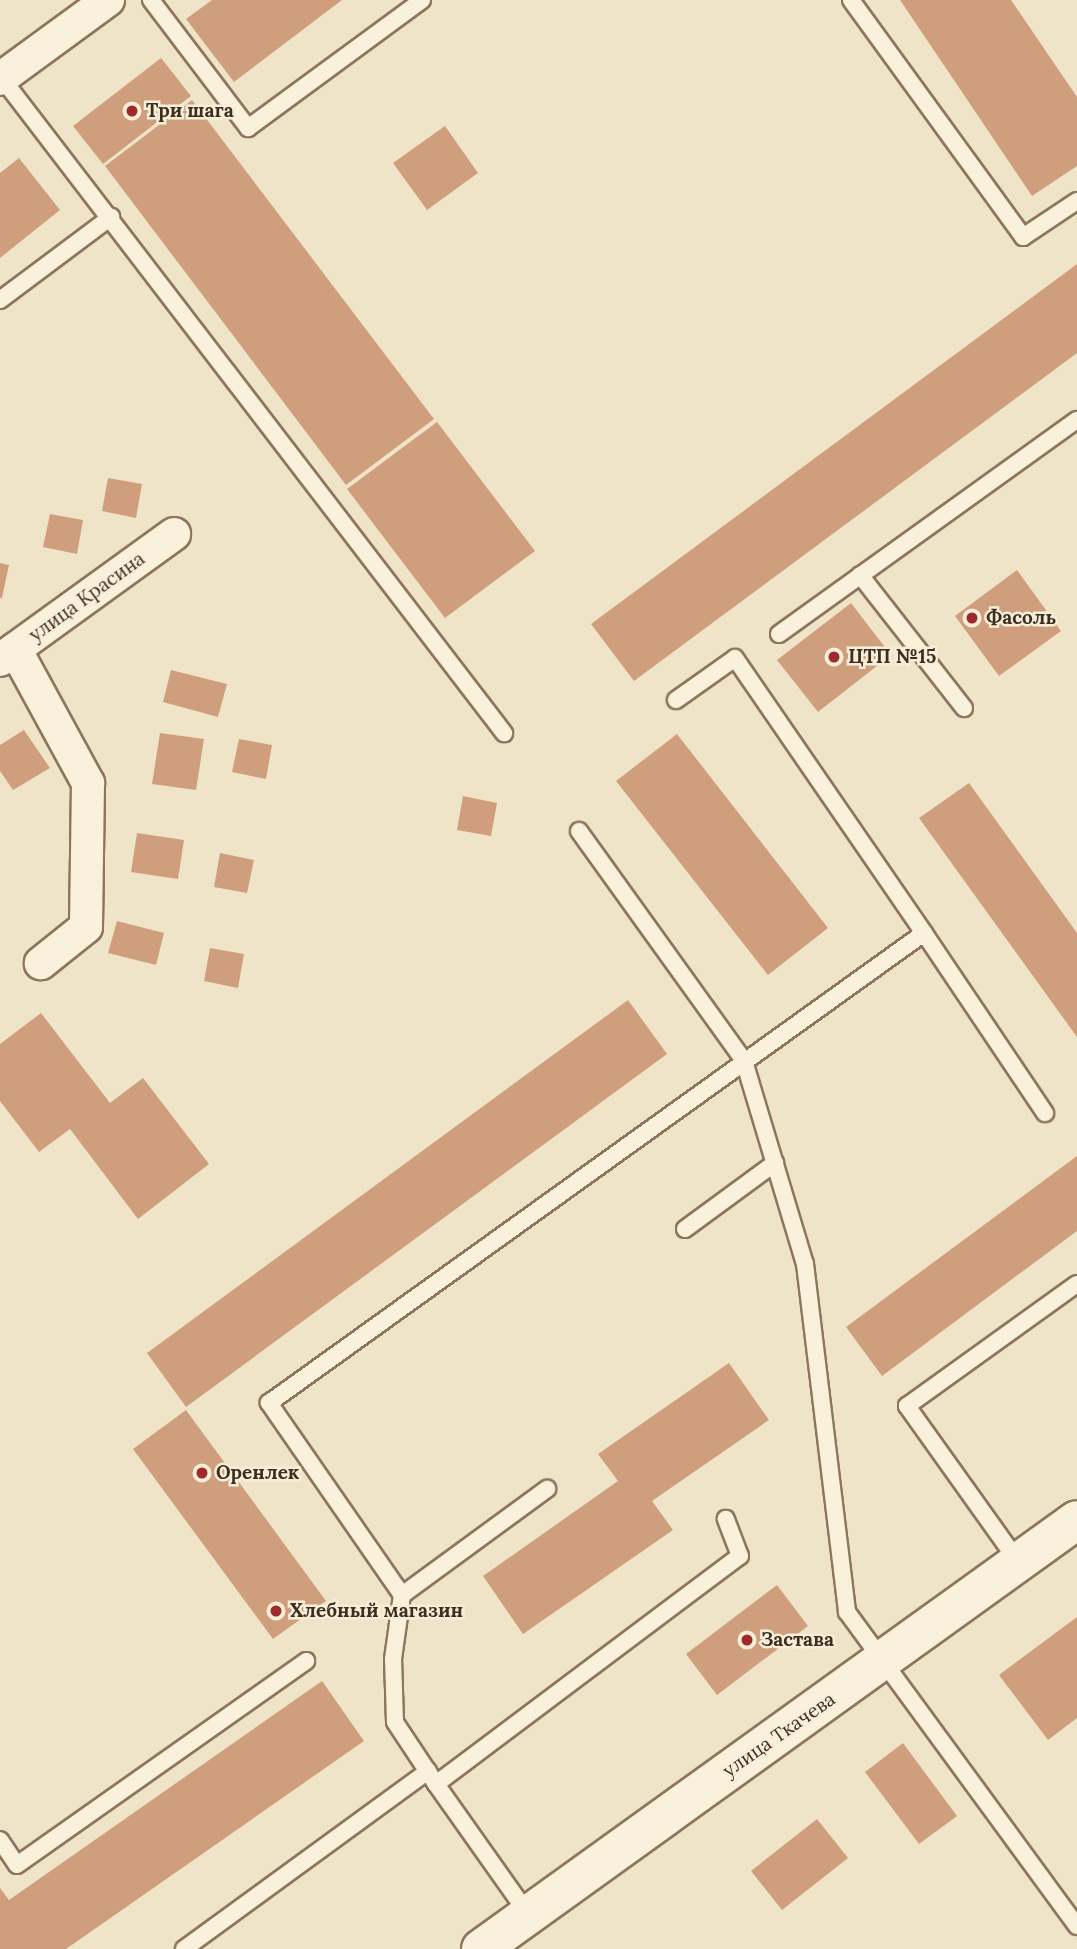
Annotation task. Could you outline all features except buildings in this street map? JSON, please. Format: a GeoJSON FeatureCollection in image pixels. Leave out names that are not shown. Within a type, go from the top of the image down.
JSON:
{"type":"FeatureCollection","features":[{"type":"Feature","properties":{"kind":"street"},"geometry":{"type":"LineString","coordinates":[[0,77],[108,0]]}},
{"type":"Feature","properties":{"kind":"street","name":"улица Красина"},"geometry":{"type":"LineString","coordinates":[[7,654],[174,534]]}},
{"type":"Feature","properties":{"kind":"street"},"geometry":{"type":"LineString","coordinates":[[7,654],[88,783],[86,927],[41,963]]}},
{"type":"Feature","properties":{"kind":"street","name":"улица Ткачева"},"geometry":{"type":"LineString","coordinates":[[481,1949],[1077,1520]]}},
{"type":"Feature","properties":{"kind":"lane"},"geometry":{"type":"LineString","coordinates":[[151,0],[248,128],[422,0]]}},
{"type":"Feature","properties":{"kind":"lane"},"geometry":{"type":"LineString","coordinates":[[851,0],[1023,237],[1077,201]]}},
{"type":"Feature","properties":{"kind":"lane"},"geometry":{"type":"LineString","coordinates":[[0,77],[111,217],[504,733]]}},
{"type":"Feature","properties":{"kind":"lane"},"geometry":{"type":"LineString","coordinates":[[0,300],[111,217]]}},
{"type":"Feature","properties":{"kind":"lane"},"geometry":{"type":"LineString","coordinates":[[779,635],[1077,420]]}},
{"type":"Feature","properties":{"kind":"lane"},"geometry":{"type":"LineString","coordinates":[[860,575],[964,708]]}},
{"type":"Feature","properties":{"kind":"lane"},"geometry":{"type":"LineString","coordinates":[[676,700],[735,658],[1045,1113]]}},
{"type":"Feature","properties":{"kind":"lane"},"geometry":{"type":"LineString","coordinates":[[579,831],[744,1061],[805,1264],[847,1612],[1077,1926]]}},
{"type":"Feature","properties":{"kind":"lane"},"geometry":{"type":"LineString","coordinates":[[528,1914],[395,1722],[393,1659],[402,1595],[268,1403],[924,933]]}},
{"type":"Feature","properties":{"kind":"lane"},"geometry":{"type":"LineString","coordinates":[[685,1229],[775,1163]]}},
{"type":"Feature","properties":{"kind":"lane"},"geometry":{"type":"LineString","coordinates":[[1019,1563],[908,1406],[1077,1284]]}},
{"type":"Feature","properties":{"kind":"lane"},"geometry":{"type":"LineString","coordinates":[[402,1595],[547,1489]]}},
{"type":"Feature","properties":{"kind":"lane"},"geometry":{"type":"LineString","coordinates":[[184,1949],[432,1777],[740,1556],[726,1518]]}},
{"type":"Feature","properties":{"kind":"lane"},"geometry":{"type":"LineString","coordinates":[[0,1840],[17,1865],[306,1661]]}},
{"type":"Feature","properties":{"kind":"place","name":"Три шага"},"geometry":{"type":"Point","coordinates":[132,111]}},
{"type":"Feature","properties":{"kind":"place","name":"Фасоль"},"geometry":{"type":"Point","coordinates":[972,618]}},
{"type":"Feature","properties":{"kind":"place","name":"ЦТП №15"},"geometry":{"type":"Point","coordinates":[834,657]}},
{"type":"Feature","properties":{"kind":"place","name":"Оренлек"},"geometry":{"type":"Point","coordinates":[202,1473]}},
{"type":"Feature","properties":{"kind":"place","name":"Хлебный магазин"},"geometry":{"type":"Point","coordinates":[276,1611]}},
{"type":"Feature","properties":{"kind":"place","name":"Застава"},"geometry":{"type":"Point","coordinates":[747,1640]}}]}
